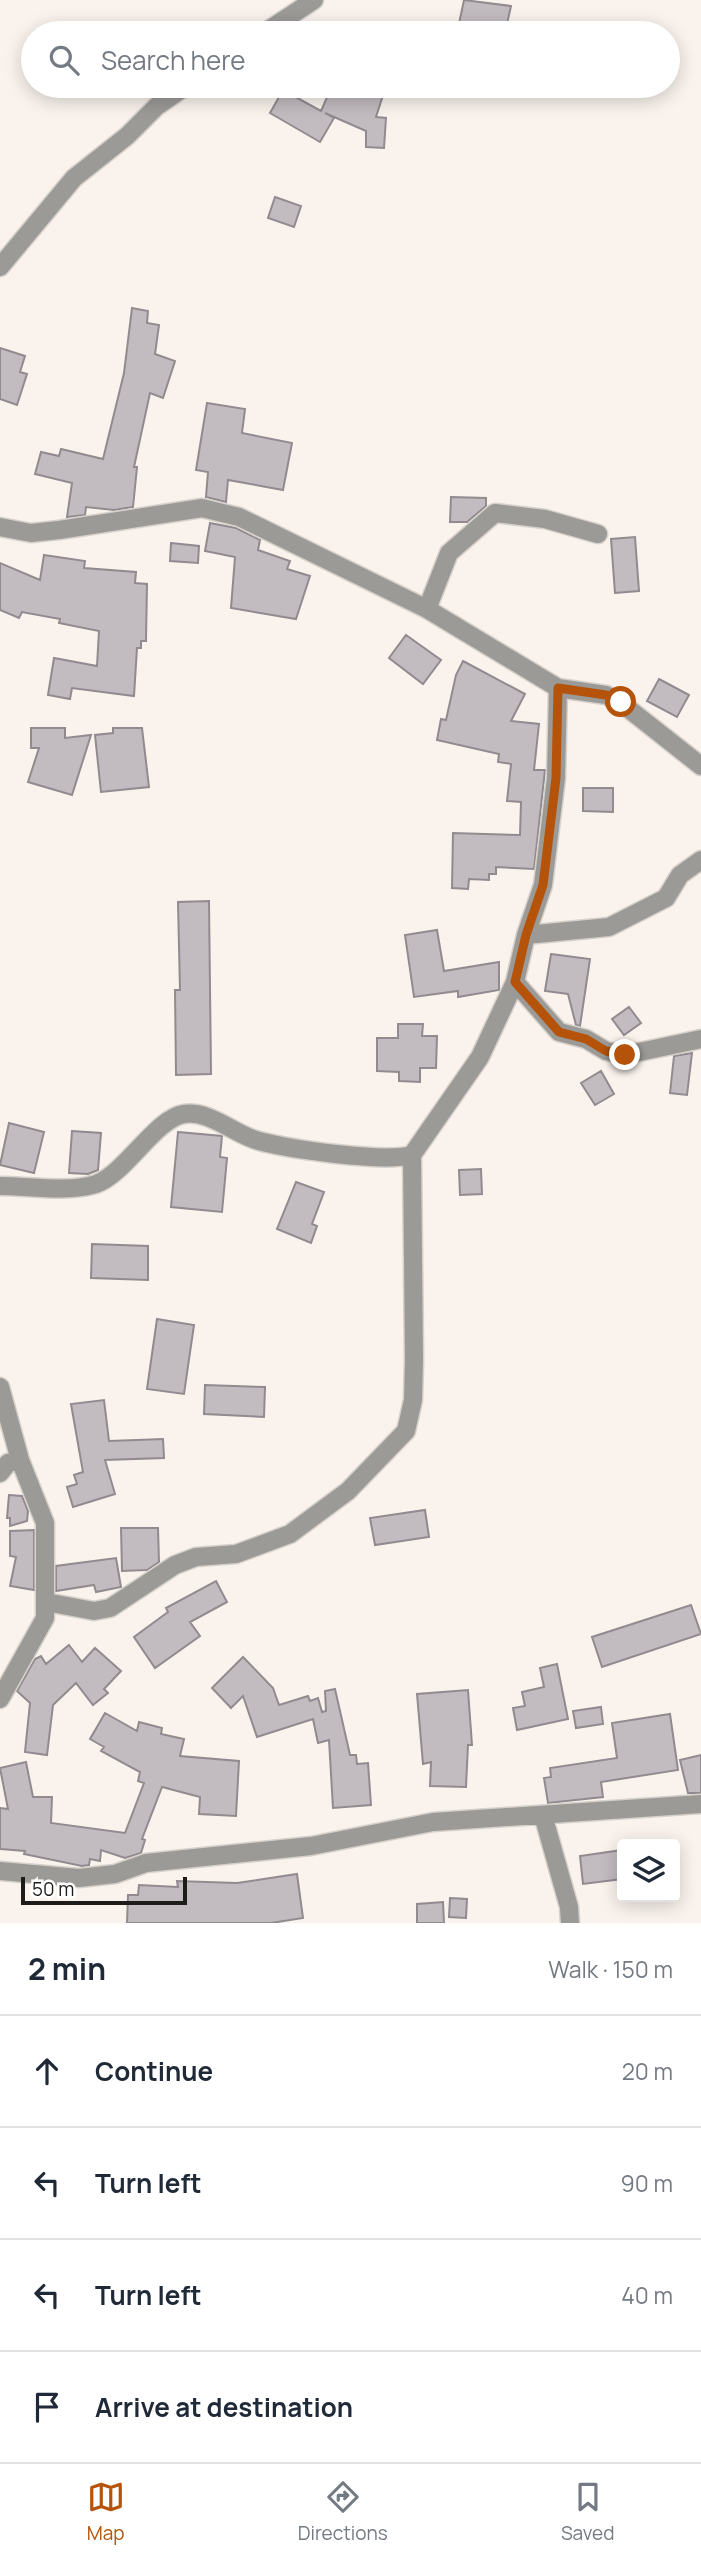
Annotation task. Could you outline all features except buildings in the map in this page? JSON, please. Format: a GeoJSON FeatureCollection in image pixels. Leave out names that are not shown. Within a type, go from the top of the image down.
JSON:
{"type":"FeatureCollection","features":[{"type":"Feature","properties":{"kind":"street"},"geometry":{"type":"LineString","coordinates":[[282,21],[314,0]]}},
{"type":"Feature","properties":{"kind":"street"},"geometry":{"type":"LineString","coordinates":[[0,267],[74,178],[127,136],[156,106],[168,98]]}},
{"type":"Feature","properties":{"kind":"street"},"geometry":{"type":"LineString","coordinates":[[0,527],[31,533],[202,508],[239,517],[427,609],[558,688],[606,695],[621,702],[701,766]]}},
{"type":"Feature","properties":{"kind":"street"},"geometry":{"type":"LineString","coordinates":[[427,609],[449,553],[495,513],[545,519],[598,534]]}},
{"type":"Feature","properties":{"kind":"street"},"geometry":{"type":"LineString","coordinates":[[46,1602],[94,1611],[110,1608],[174,1565],[196,1557],[236,1554],[290,1534],[348,1491],[406,1432],[413,1400],[414,1360],[412,1155],[480,1057],[515,982],[526,935],[543,885],[556,778],[558,688]]}},
{"type":"Feature","properties":{"kind":"street"},"geometry":{"type":"LineString","coordinates":[[526,935],[609,927],[666,898],[680,875],[701,860]]}},
{"type":"Feature","properties":{"kind":"street"},"geometry":{"type":"LineString","coordinates":[[515,982],[559,1032],[586,1039],[606,1051],[625,1055],[701,1039]]}},
{"type":"Feature","properties":{"kind":"street"},"geometry":{"type":"LineString","coordinates":[[0,1186],[74,1187],[98,1183],[164,1125],[182,1114],[200,1116],[257,1141],[376,1158],[397,1159],[412,1155]]}},
{"type":"Feature","properties":{"kind":"street"},"geometry":{"type":"LineString","coordinates":[[0,1387],[20,1460],[45,1523],[46,1602],[45,1618],[0,1699]]}},
{"type":"Feature","properties":{"kind":"street"},"geometry":{"type":"LineString","coordinates":[[0,1473],[8,1463],[20,1460]]}},
{"type":"Feature","properties":{"kind":"street"},"geometry":{"type":"LineString","coordinates":[[0,1871],[79,1878],[115,1874],[146,1863],[311,1846],[433,1822],[701,1804]]}},
{"type":"Feature","properties":{"kind":"street"},"geometry":{"type":"LineString","coordinates":[[543,1815],[569,1907],[570,1923]]}},
{"type":"Feature","properties":{"kind":"route"},"geometry":{"type":"LineString","coordinates":[[621,702],[606,695],[558,688],[556,778],[543,885],[526,935],[515,982],[559,1032],[586,1039],[606,1051],[625,1055]]}}]}
